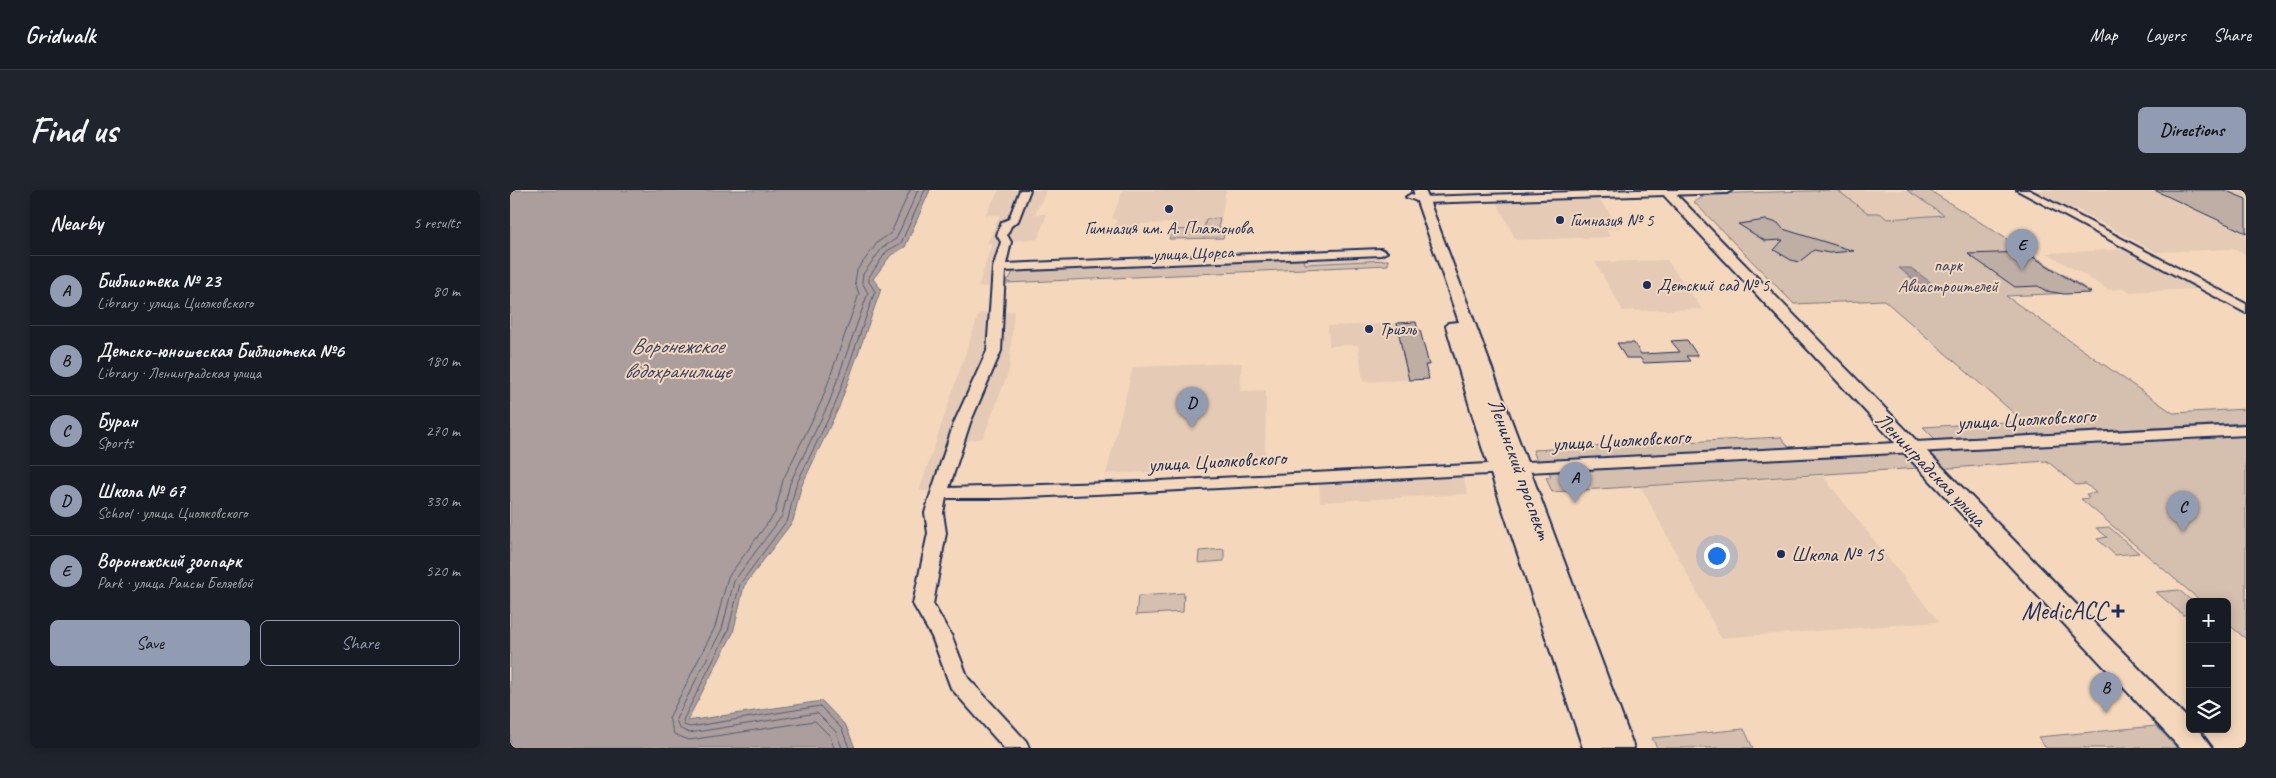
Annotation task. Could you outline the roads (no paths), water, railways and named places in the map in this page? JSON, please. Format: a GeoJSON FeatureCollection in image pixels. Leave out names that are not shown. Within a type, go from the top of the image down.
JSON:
{"type":"FeatureCollection","features":[{"type":"Feature","properties":{"kind":"main road","name":"Ленинградская улица"},"geometry":{"type":"LineString","coordinates":[[1666,191],[2198,748]]}},
{"type":"Feature","properties":{"kind":"main road","name":"Ленинский проспект"},"geometry":{"type":"LineString","coordinates":[[1416,194],[1510,468],[1597,748]]}},
{"type":"Feature","properties":{"kind":"main road","name":"Ленинский проспект"},"geometry":{"type":"LineString","coordinates":[[1510,468],[1620,748]]}},
{"type":"Feature","properties":{"kind":"street"},"geometry":{"type":"LineString","coordinates":[[1018,748],[960,682],[942,638],[923,604],[937,533],[934,514],[939,493],[962,423],[994,351],[999,273],[1006,242],[1002,235],[1006,224],[1013,220],[1025,190]]}},
{"type":"Feature","properties":{"kind":"street"},"geometry":{"type":"LineString","coordinates":[[1416,194],[1562,190]]}},
{"type":"Feature","properties":{"kind":"street"},"geometry":{"type":"LineString","coordinates":[[1416,194],[1727,190]]}},
{"type":"Feature","properties":{"kind":"street"},"geometry":{"type":"LineString","coordinates":[[2022,190],[2246,309]]}},
{"type":"Feature","properties":{"kind":"street","name":"улица Щорса"},"geometry":{"type":"LineString","coordinates":[[999,273],[1292,266],[1301,263],[1300,256],[1381,252]]}},
{"type":"Feature","properties":{"kind":"street","name":"улица Циолковского"},"geometry":{"type":"LineString","coordinates":[[939,493],[1002,493],[1096,489],[2246,430]]}},
{"type":"Feature","properties":{"kind":"water","name":"Воронежское водохранилище"},"geometry":{"type":"Polygon","coordinates":[[[510,190],[930,190],[905,247],[891,255],[873,279],[881,289],[839,407],[801,487],[793,521],[744,586],[733,633],[687,721],[822,701],[846,726],[855,748],[510,748],[510,190]]]}},
{"type":"Feature","properties":{"kind":"water"},"geometry":{"type":"Polygon","coordinates":[[[1899,268],[1911,268],[1940,289],[1927,290],[1899,268]]]}},
{"type":"Feature","properties":{"kind":"place","name":"Гимназия им. А. Платонова"},"geometry":{"type":"Point","coordinates":[1169,209]}},
{"type":"Feature","properties":{"kind":"place","name":"Гимназия № 5"},"geometry":{"type":"Point","coordinates":[1560,220]}},
{"type":"Feature","properties":{"kind":"place","name":"Воронежский зоопарк"},"geometry":{"type":"Point","coordinates":[2022,270]}},
{"type":"Feature","properties":{"kind":"place","name":"Детский сад № 5"},"geometry":{"type":"Point","coordinates":[1647,285]}},
{"type":"Feature","properties":{"kind":"place","name":"Триэль"},"geometry":{"type":"Point","coordinates":[1369,329]}},
{"type":"Feature","properties":{"kind":"place","name":"Школа № 67"},"geometry":{"type":"Point","coordinates":[1192,428]}},
{"type":"Feature","properties":{"kind":"place","name":"Библиотека № 23"},"geometry":{"type":"Point","coordinates":[1575,503]}},
{"type":"Feature","properties":{"kind":"place","name":"Буран"},"geometry":{"type":"Point","coordinates":[2183,532]}},
{"type":"Feature","properties":{"kind":"place","name":"Школа № 15"},"geometry":{"type":"Point","coordinates":[1781,554]}},
{"type":"Feature","properties":{"kind":"place","name":"MedicACC"},"geometry":{"type":"Point","coordinates":[2118,611]}},
{"type":"Feature","properties":{"kind":"place","name":"Детско-юношеская Библиотека №6"},"geometry":{"type":"Point","coordinates":[2106,713]}},
{"type":"Feature","properties":{"kind":"park label","name":"парк Авиастроителей"},"geometry":{"type":"Point","coordinates":[1948,275]}}]}
